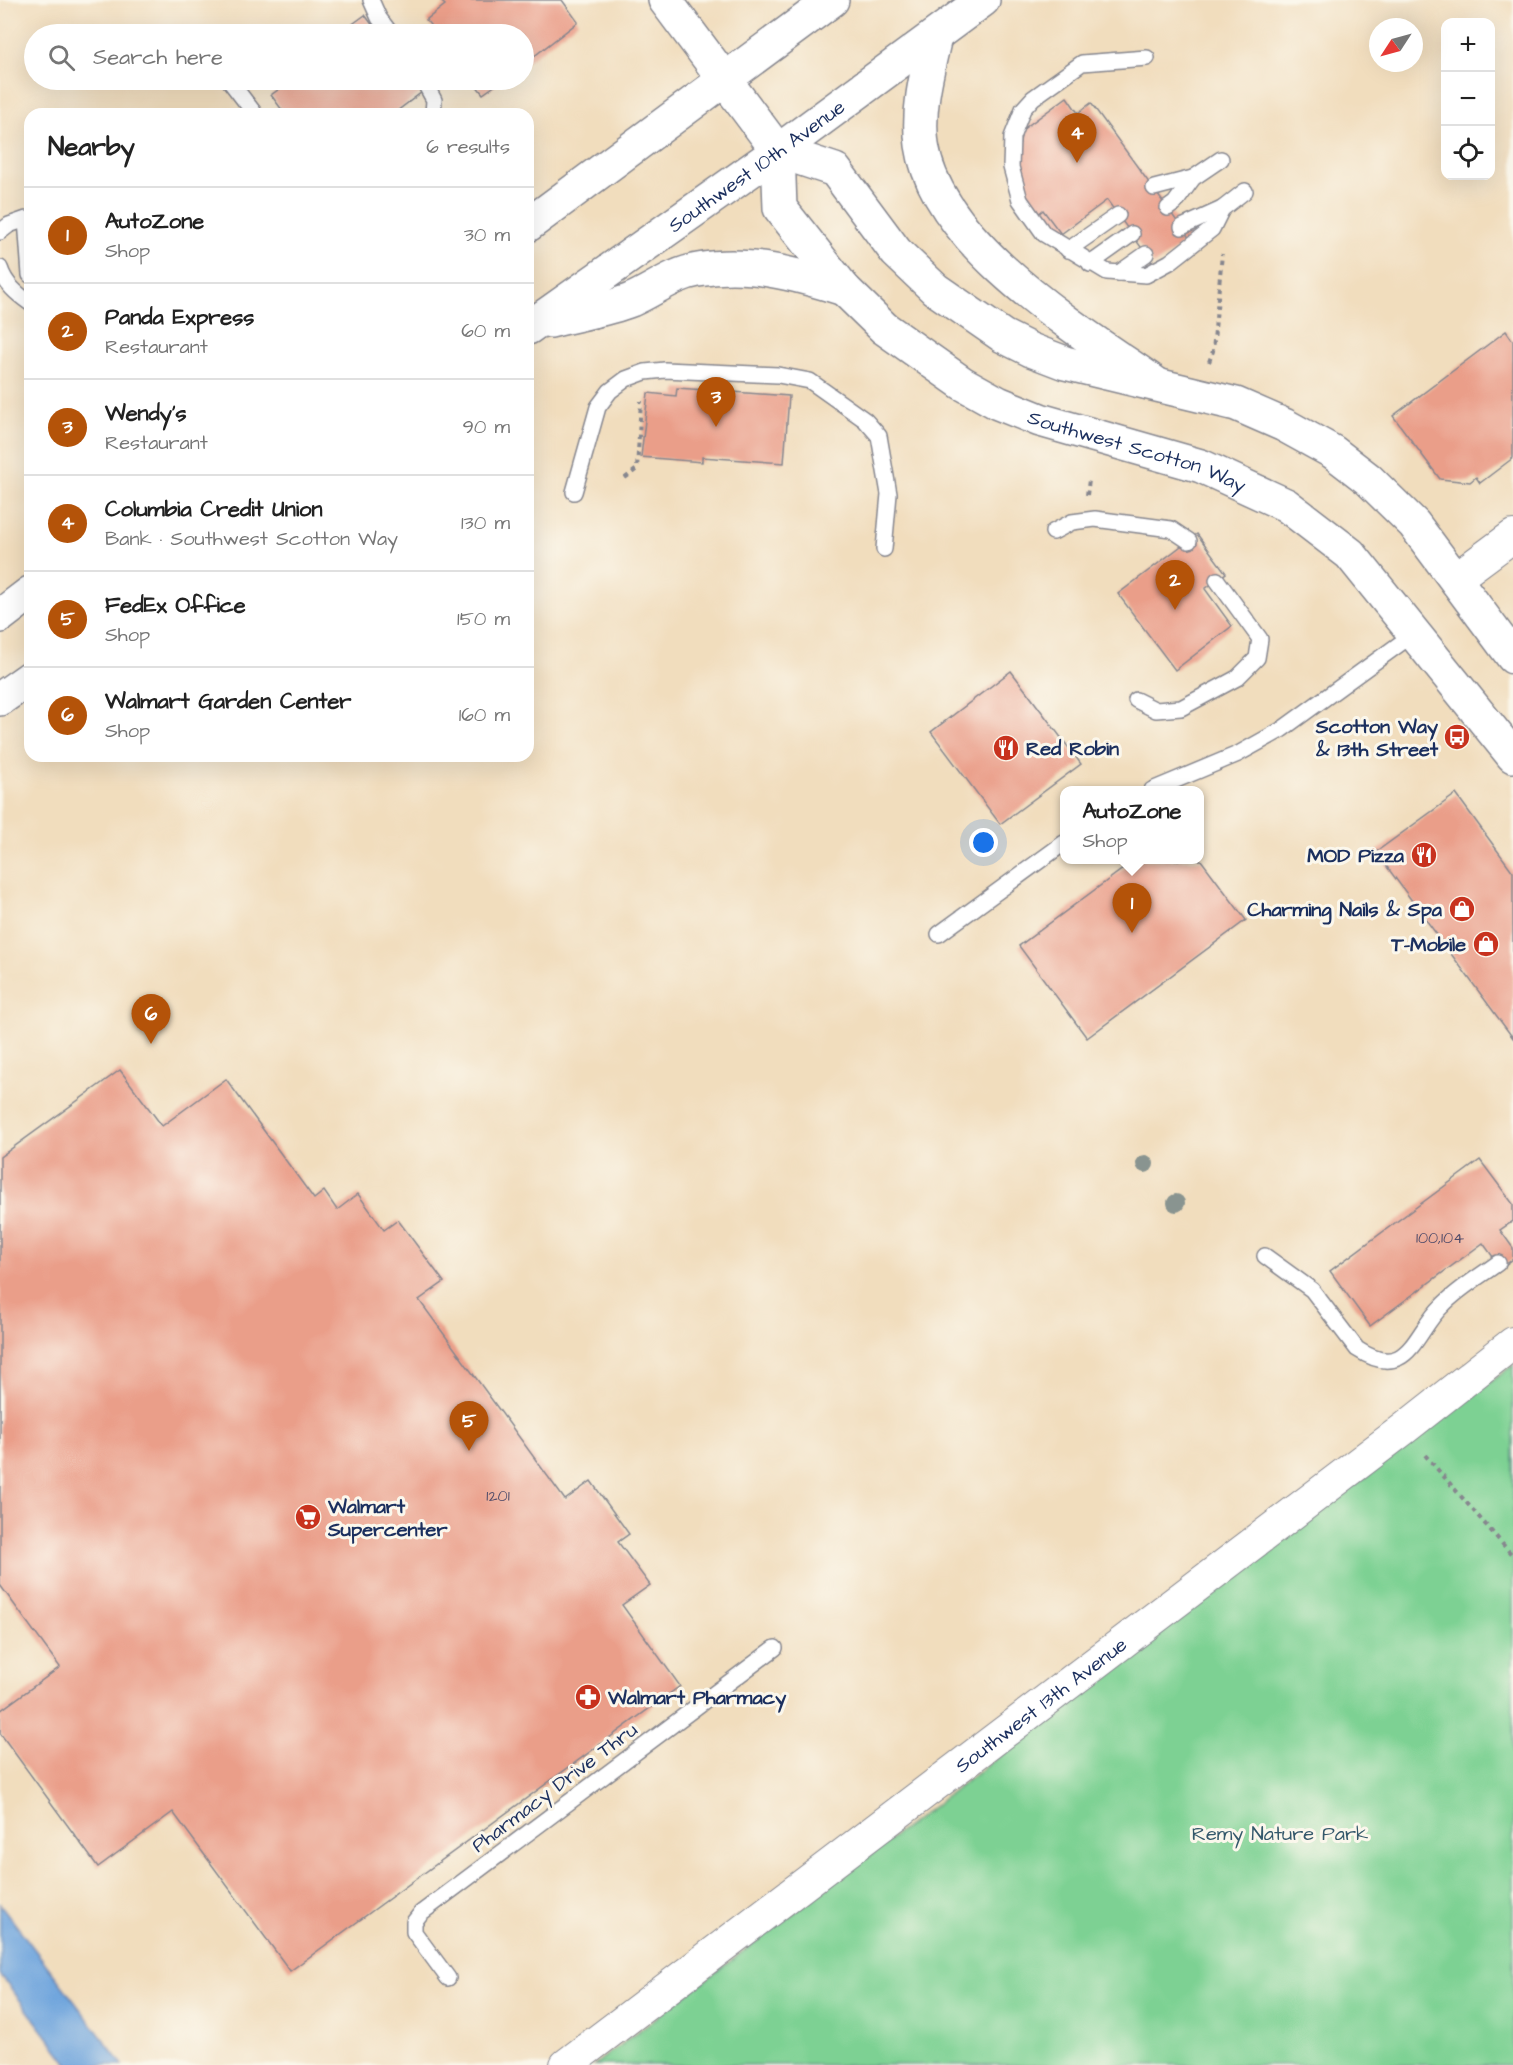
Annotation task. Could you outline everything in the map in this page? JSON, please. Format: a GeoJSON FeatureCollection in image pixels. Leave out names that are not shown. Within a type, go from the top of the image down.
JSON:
{"type":"FeatureCollection","features":[{"type":"Feature","properties":{"kind":"main road"},"geometry":{"type":"LineString","coordinates":[[665,0],[778,151],[835,170],[896,252],[914,271],[952,302],[1003,336],[1065,363],[1236,404],[1284,424],[1333,452],[1392,501],[1455,579],[1513,657]]}},
{"type":"Feature","properties":{"kind":"main road"},"geometry":{"type":"LineString","coordinates":[[534,221],[832,0]]}},
{"type":"Feature","properties":{"kind":"main road","name":"Southwest 10th Avenue"},"geometry":{"type":"LineString","coordinates":[[534,324],[778,151],[983,0]]}},
{"type":"Feature","properties":{"kind":"main road"},"geometry":{"type":"LineString","coordinates":[[934,37],[925,81],[922,145],[934,184],[976,243],[1007,275],[1050,310],[1155,383]]}},
{"type":"Feature","properties":{"kind":"main road","name":"Southwest Scotton Way"},"geometry":{"type":"LineString","coordinates":[[778,151],[780,208],[843,289],[893,334],[963,383],[998,403],[1040,420],[1201,466],[1286,505],[1350,554],[1416,632],[1513,756]]}},
{"type":"Feature","properties":{"kind":"main road"},"geometry":{"type":"LineString","coordinates":[[534,326],[631,300],[657,285],[698,270],[754,268],[799,275],[843,289]]}},
{"type":"Feature","properties":{"kind":"main road"},"geometry":{"type":"LineString","coordinates":[[0,616],[24,598]]}},
{"type":"Feature","properties":{"kind":"main road"},"geometry":{"type":"LineString","coordinates":[[0,699],[24,682]]}},
{"type":"Feature","properties":{"kind":"street"},"geometry":{"type":"LineString","coordinates":[[1455,579],[1513,536]]}},
{"type":"Feature","properties":{"kind":"street","name":"Southwest 13th Avenue"},"geometry":{"type":"LineString","coordinates":[[566,2065],[1405,1428],[1513,1342]]}},
{"type":"Feature","properties":{"kind":"lane"},"geometry":{"type":"LineString","coordinates":[[371,0],[384,24]]}},
{"type":"Feature","properties":{"kind":"lane"},"geometry":{"type":"LineString","coordinates":[[1147,58],[1082,63],[1033,98],[1019,118],[1012,137],[1011,167],[1020,200],[1044,234],[1090,264],[1107,272],[1146,275],[1170,262],[1212,229],[1222,209]]}},
{"type":"Feature","properties":{"kind":"lane"},"geometry":{"type":"LineString","coordinates":[[237,90],[250,108]]}},
{"type":"Feature","properties":{"kind":"lane"},"geometry":{"type":"LineString","coordinates":[[428,90],[434,100],[433,108]]}},
{"type":"Feature","properties":{"kind":"lane"},"geometry":{"type":"LineString","coordinates":[[1154,188],[1193,178],[1221,159]]}},
{"type":"Feature","properties":{"kind":"lane"},"geometry":{"type":"LineString","coordinates":[[1168,208],[1175,203],[1193,178]]}},
{"type":"Feature","properties":{"kind":"lane"},"geometry":{"type":"LineString","coordinates":[[1182,227],[1222,209],[1245,191]]}},
{"type":"Feature","properties":{"kind":"lane"},"geometry":{"type":"LineString","coordinates":[[1068,250],[1118,214]]}},
{"type":"Feature","properties":{"kind":"lane"},"geometry":{"type":"LineString","coordinates":[[0,232],[24,220]]}},
{"type":"Feature","properties":{"kind":"lane"},"geometry":{"type":"LineString","coordinates":[[1090,264],[1132,234]]}},
{"type":"Feature","properties":{"kind":"lane"},"geometry":{"type":"LineString","coordinates":[[1119,273],[1146,254]]}},
{"type":"Feature","properties":{"kind":"lane"},"geometry":{"type":"LineString","coordinates":[[0,268],[3,277],[24,299]]}},
{"type":"Feature","properties":{"kind":"lane"},"geometry":{"type":"LineString","coordinates":[[574,492],[598,408],[610,391],[626,379],[645,372],[665,370],[778,375],[810,381],[865,420],[879,436],[889,494],[884,549]]}},
{"type":"Feature","properties":{"kind":"lane"},"geometry":{"type":"LineString","coordinates":[[1053,532],[1072,522],[1095,519],[1171,530],[1189,541]]}},
{"type":"Feature","properties":{"kind":"lane"},"geometry":{"type":"LineString","coordinates":[[1136,700],[1156,710],[1181,708],[1237,678],[1257,658],[1260,639],[1217,580]]}},
{"type":"Feature","properties":{"kind":"lane"},"geometry":{"type":"LineString","coordinates":[[1162,786],[1238,754],[1281,730],[1416,632]]}},
{"type":"Feature","properties":{"kind":"lane"},"geometry":{"type":"LineString","coordinates":[[939,934],[1060,847]]}},
{"type":"Feature","properties":{"kind":"lane"},"geometry":{"type":"LineString","coordinates":[[1265,1257],[1312,1290],[1357,1349],[1377,1359],[1402,1356],[1412,1348],[1442,1305],[1498,1263]]}},
{"type":"Feature","properties":{"kind":"lane","name":"Pharmacy Drive Thru"},"geometry":{"type":"LineString","coordinates":[[448,1978],[414,1932],[414,1922],[421,1913],[775,1648]]}},
{"type":"Feature","properties":{"kind":"path"},"geometry":{"type":"LineString","coordinates":[[625,478],[637,469],[642,394]]}},
{"type":"Feature","properties":{"kind":"path"},"geometry":{"type":"LineString","coordinates":[[1405,1428],[1513,1556]]}},
{"type":"Feature","properties":{"kind":"green space","name":"Remy Nature Park"},"geometry":{"type":"Polygon","coordinates":[[[1513,1365],[1513,2065],[594,2065],[1513,1365]]]}},
{"type":"Feature","properties":{"kind":"water"},"geometry":{"type":"Polygon","coordinates":[[[0,1904],[123,2065],[69,2065],[0,1974],[0,1904]]]}},
{"type":"Feature","properties":{"kind":"building"},"geometry":{"type":"Polygon","coordinates":[[[440,0],[562,0],[578,22],[534,56],[534,24],[429,24],[426,20],[445,5],[440,0]]]}},
{"type":"Feature","properties":{"kind":"building"},"geometry":{"type":"Polygon","coordinates":[[[365,15],[372,24],[353,24],[365,15]]]}},
{"type":"Feature","properties":{"kind":"building"},"geometry":{"type":"Polygon","coordinates":[[[278,90],[420,90],[422,92],[401,108],[281,108],[271,95],[278,90]]]}},
{"type":"Feature","properties":{"kind":"building"},"geometry":{"type":"Polygon","coordinates":[[[1067,97],[1078,113],[1091,103],[1190,239],[1154,265],[1107,200],[1061,234],[1043,210],[1036,216],[1025,200],[1018,177],[1018,153],[1022,130],[1067,97]]]}},
{"type":"Feature","properties":{"kind":"building"},"geometry":{"type":"Polygon","coordinates":[[[1506,331],[1513,341],[1513,458],[1480,483],[1476,477],[1470,482],[1440,479],[1393,416],[1506,331]]]}},
{"type":"Feature","properties":{"kind":"building"},"geometry":{"type":"Polygon","coordinates":[[[677,388],[789,396],[784,463],[702,457],[702,462],[641,457],[648,393],[676,396],[677,388]]]}},
{"type":"Feature","properties":{"kind":"building"},"geometry":{"type":"Polygon","coordinates":[[[1197,534],[1226,573],[1205,589],[1232,626],[1175,670],[1118,594],[1197,534]]]}},
{"type":"Feature","properties":{"kind":"building","name":"Red Robin"},"geometry":{"type":"Polygon","coordinates":[[[1011,671],[1081,764],[1000,824],[931,732],[1011,671]]]}},
{"type":"Feature","properties":{"kind":"building"},"geometry":{"type":"Polygon","coordinates":[[[1456,794],[1513,872],[1513,1038],[1376,852],[1456,794]]]}},
{"type":"Feature","properties":{"kind":"building"},"geometry":{"type":"Polygon","coordinates":[[[1130,864],[1204,864],[1246,920],[1087,1038],[1019,946],[1130,864]]]}},
{"type":"Feature","properties":{"kind":"building","name":"Walmart Supercenter"},"geometry":{"type":"Polygon","coordinates":[[[120,1070],[162,1126],[226,1079],[314,1199],[324,1191],[337,1210],[358,1194],[384,1230],[398,1220],[444,1282],[419,1300],[565,1500],[591,1481],[629,1534],[618,1542],[650,1585],[622,1605],[680,1686],[290,1971],[173,1812],[98,1867],[0,1733],[0,1711],[60,1667],[0,1585],[0,1157],[120,1070]]]}},
{"type":"Feature","properties":{"kind":"building"},"geometry":{"type":"Polygon","coordinates":[[[1480,1160],[1513,1204],[1513,1221],[1500,1230],[1513,1248],[1513,1259],[1501,1268],[1483,1243],[1370,1326],[1330,1271],[1480,1160]]]}},
{"type":"Feature","properties":{"kind":"place","name":"Columbia Credit Union"},"geometry":{"type":"Point","coordinates":[1077,163]}},
{"type":"Feature","properties":{"kind":"place","name":"Wendy's"},"geometry":{"type":"Point","coordinates":[716,427]}},
{"type":"Feature","properties":{"kind":"place","name":"Panda Express"},"geometry":{"type":"Point","coordinates":[1175,610]}},
{"type":"Feature","properties":{"kind":"place","name":"Scotton Way & 13th Street"},"geometry":{"type":"Point","coordinates":[1457,737]}},
{"type":"Feature","properties":{"kind":"place","name":"Red Robin"},"geometry":{"type":"Point","coordinates":[1006,748]}},
{"type":"Feature","properties":{"kind":"place","name":"MOD Pizza"},"geometry":{"type":"Point","coordinates":[1424,855]}},
{"type":"Feature","properties":{"kind":"place","name":"Charming Nails & Spa"},"geometry":{"type":"Point","coordinates":[1462,909]}},
{"type":"Feature","properties":{"kind":"place","name":"AutoZone"},"geometry":{"type":"Point","coordinates":[1132,933]}},
{"type":"Feature","properties":{"kind":"place","name":"T-Mobile"},"geometry":{"type":"Point","coordinates":[1486,944]}},
{"type":"Feature","properties":{"kind":"place","name":"Walmart Garden Center"},"geometry":{"type":"Point","coordinates":[151,1044]}},
{"type":"Feature","properties":{"kind":"place","name":"FedEx Office"},"geometry":{"type":"Point","coordinates":[469,1451]}},
{"type":"Feature","properties":{"kind":"place","name":"Walmart Supercenter"},"geometry":{"type":"Point","coordinates":[308,1517]}},
{"type":"Feature","properties":{"kind":"place","name":"Walmart Pharmacy"},"geometry":{"type":"Point","coordinates":[588,1697]}}]}
